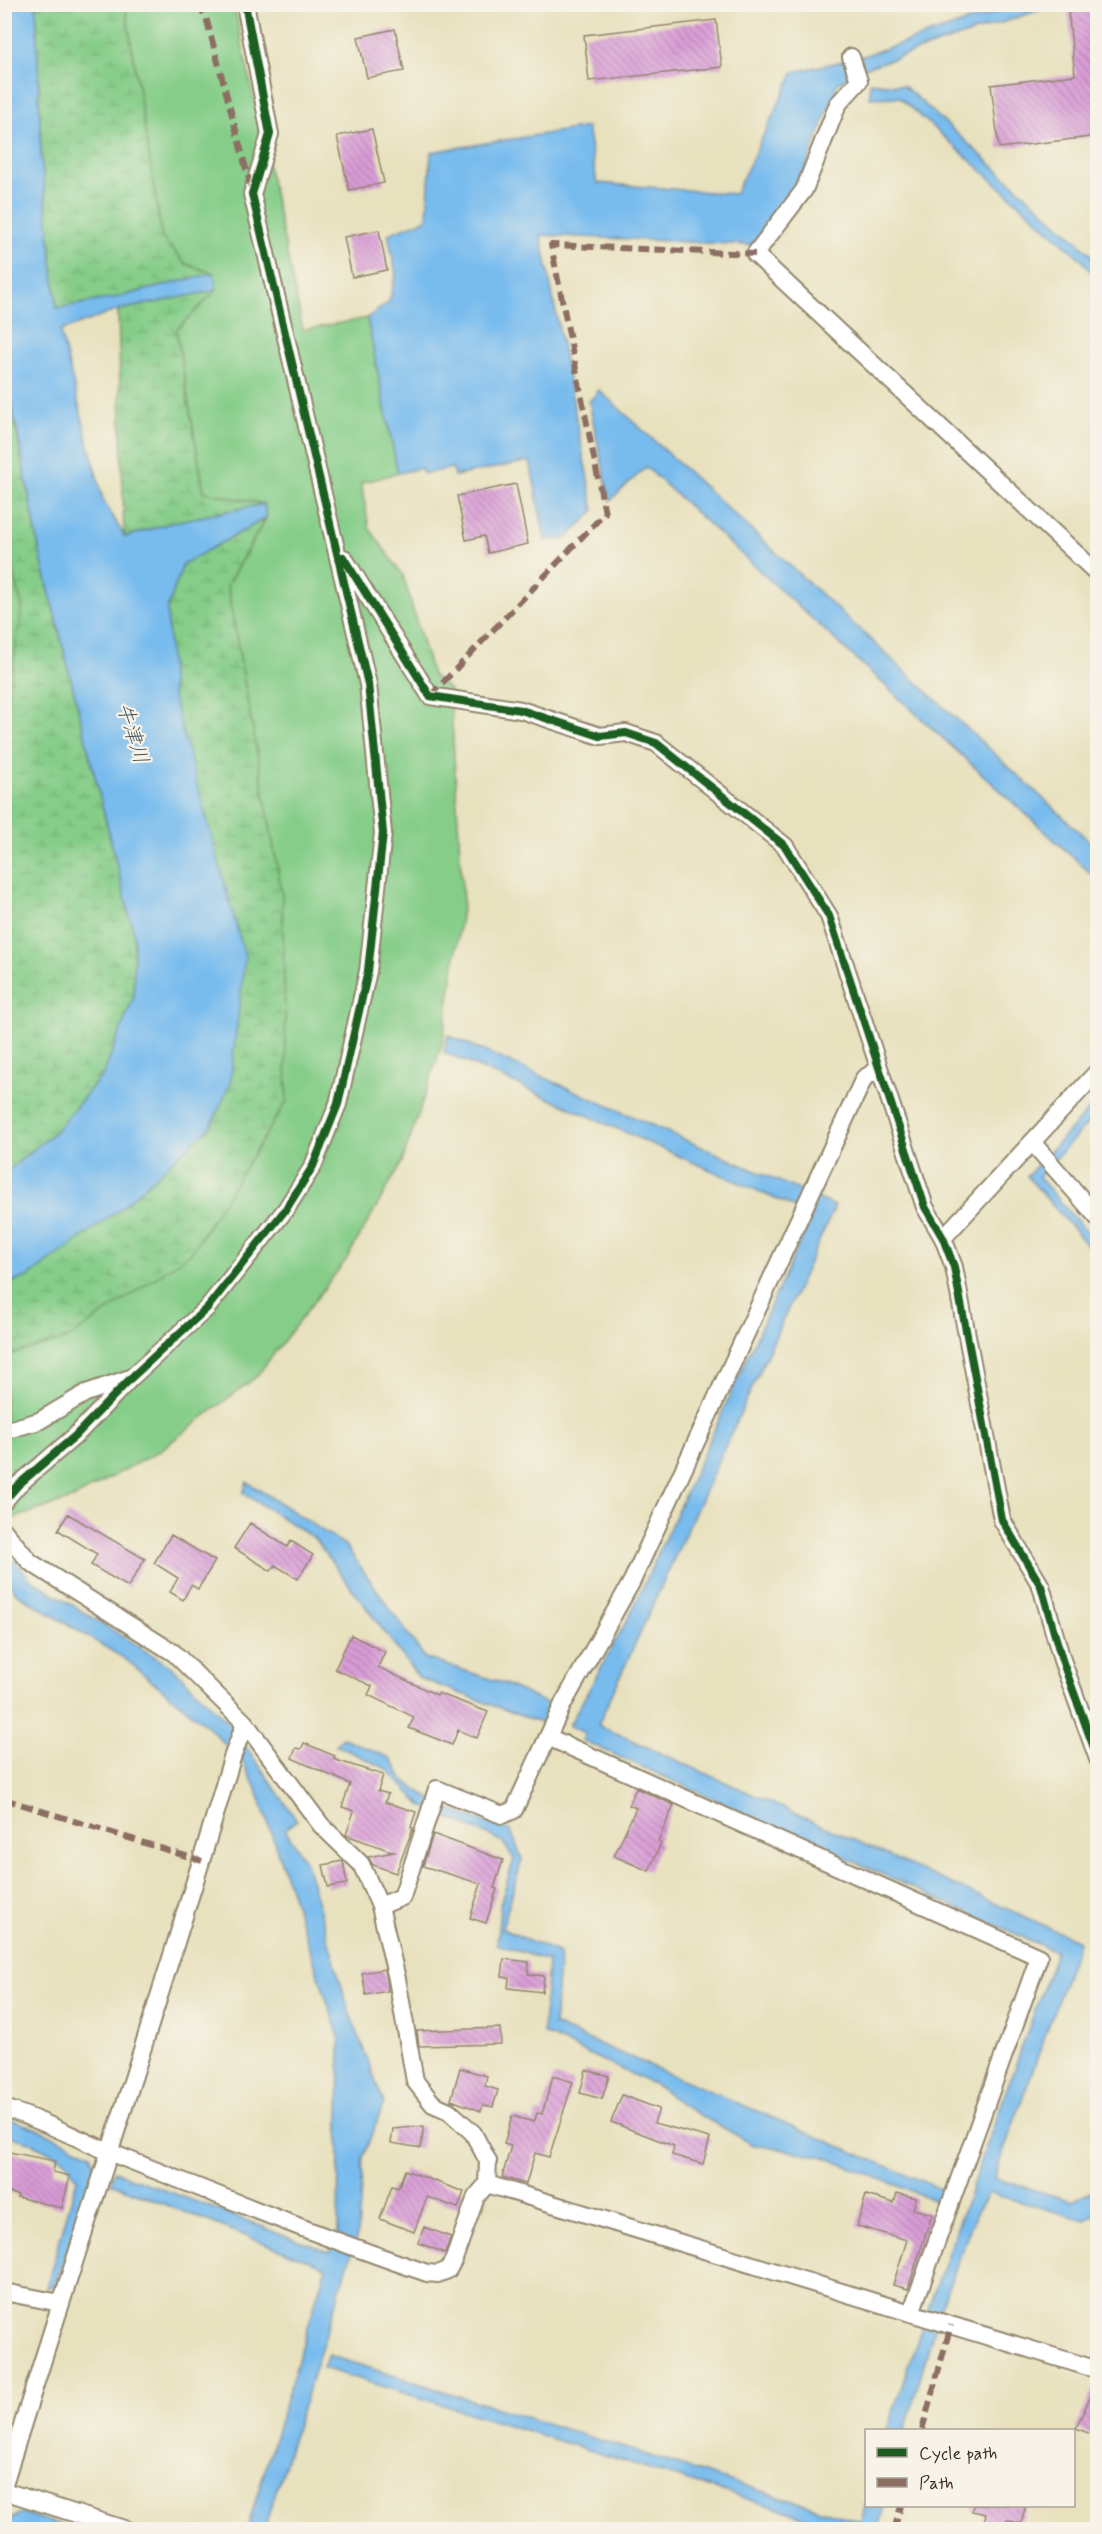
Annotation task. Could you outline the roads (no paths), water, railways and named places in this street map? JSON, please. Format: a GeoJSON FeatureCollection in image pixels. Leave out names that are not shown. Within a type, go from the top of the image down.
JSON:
{"type":"FeatureCollection","features":[{"type":"Feature","properties":{"kind":"street"},"geometry":{"type":"LineString","coordinates":[[4,1501],[18,1485],[75,1436],[132,1377],[207,1308],[286,1209],[313,1166],[338,1104],[368,971],[383,833],[368,684],[252,194],[270,134],[245,4]]}},
{"type":"Feature","properties":{"kind":"street"},"geometry":{"type":"LineString","coordinates":[[851,57],[860,81],[838,104],[804,190],[755,254],[1098,574]]}},
{"type":"Feature","properties":{"kind":"street"},"geometry":{"type":"LineString","coordinates":[[337,547],[430,696],[521,710],[600,736],[626,733],[656,743],[784,846],[829,916],[925,1207],[943,1238],[954,1267],[1002,1520],[1041,1586],[1062,1660],[1098,1759]]}},
{"type":"Feature","properties":{"kind":"street"},"geometry":{"type":"LineString","coordinates":[[380,1906],[402,1897],[437,1789],[502,1815],[514,1810],[563,1704],[632,1581],[864,1078],[879,1069]]}},
{"type":"Feature","properties":{"kind":"street"},"geometry":{"type":"LineString","coordinates":[[943,1238],[1037,1148],[1098,1071]]}},
{"type":"Feature","properties":{"kind":"street"},"geometry":{"type":"LineString","coordinates":[[1037,1148],[1098,1218]]}},
{"type":"Feature","properties":{"kind":"street"},"geometry":{"type":"LineString","coordinates":[[4,1431],[39,1421],[86,1393],[132,1377]]}},
{"type":"Feature","properties":{"kind":"street"},"geometry":{"type":"LineString","coordinates":[[4,1531],[30,1562],[174,1653],[245,1723],[321,1825],[361,1864],[380,1906],[397,1979],[415,2081],[433,2104],[449,2111],[474,2133],[488,2161],[487,2184],[476,2197],[448,2270],[438,2274],[427,2273],[330,2240],[110,2152],[39,2119],[4,2108]]}},
{"type":"Feature","properties":{"kind":"street"},"geometry":{"type":"LineString","coordinates":[[4,2484],[232,1758],[245,1723]]}},
{"type":"Feature","properties":{"kind":"street"},"geometry":{"type":"LineString","coordinates":[[548,1737],[1039,1957],[916,2314]]}},
{"type":"Feature","properties":{"kind":"street"},"geometry":{"type":"LineString","coordinates":[[487,2184],[1098,2370]]}},
{"type":"Feature","properties":{"kind":"street"},"geometry":{"type":"LineString","coordinates":[[4,2292],[60,2303]]}},
{"type":"Feature","properties":{"kind":"street"},"geometry":{"type":"LineString","coordinates":[[4,2491],[127,2529]]}},
{"type":"Feature","properties":{"kind":"water","name":"牛津川"},"geometry":{"type":"Polygon","coordinates":[[[36,4],[41,156],[57,308],[114,298],[213,273],[217,290],[118,310],[60,331],[103,500],[125,537],[174,522],[264,504],[266,518],[183,564],[167,609],[172,694],[245,957],[230,1084],[211,1126],[120,1209],[29,1276],[5,1285],[5,1173],[56,1131],[104,1073],[134,996],[134,934],[41,558],[5,368],[5,5],[36,4]]]}},
{"type":"Feature","properties":{"kind":"water"},"geometry":{"type":"Polygon","coordinates":[[[1018,5],[1055,5],[862,69],[838,83],[799,186],[752,245],[541,235],[594,511],[566,539],[545,540],[530,461],[454,476],[453,468],[423,474],[421,468],[398,473],[367,318],[389,302],[396,274],[388,234],[427,219],[431,152],[587,127],[597,183],[735,194],[794,72],[857,58],[1018,5]]]}},
{"type":"Feature","properties":{"kind":"water"},"geometry":{"type":"Polygon","coordinates":[[[870,82],[904,86],[1087,250],[1097,263],[1097,280],[1081,259],[899,97],[870,98],[870,82]]]}},
{"type":"Feature","properties":{"kind":"water"},"geometry":{"type":"Polygon","coordinates":[[[599,390],[1097,848],[1097,879],[646,467],[610,501],[589,402],[599,390]]]}},
{"type":"Feature","properties":{"kind":"water"},"geometry":{"type":"Polygon","coordinates":[[[448,1035],[835,1206],[598,1725],[1079,1941],[994,2178],[1072,2201],[1097,2189],[1097,2213],[1085,2220],[989,2193],[976,2213],[939,2312],[905,2429],[887,2429],[1056,1952],[582,1740],[585,1733],[569,1726],[631,1613],[812,1215],[444,1052],[448,1035]]]}},
{"type":"Feature","properties":{"kind":"water"},"geometry":{"type":"Polygon","coordinates":[[[1097,1101],[1097,1113],[1039,1177],[1097,1244],[1097,1256],[1027,1176],[1097,1101]]]}},
{"type":"Feature","properties":{"kind":"water"},"geometry":{"type":"Polygon","coordinates":[[[247,1482],[345,1545],[425,1658],[503,1683],[553,1706],[543,1724],[419,1678],[314,1538],[243,1493],[247,1482]]]}},
{"type":"Feature","properties":{"kind":"water"},"geometry":{"type":"Polygon","coordinates":[[[4,1547],[29,1578],[173,1668],[231,1725],[297,1820],[285,1829],[306,1863],[349,2011],[384,2103],[363,2157],[358,2232],[264,2529],[247,2529],[326,2267],[110,2183],[114,2171],[330,2252],[338,2234],[340,2040],[257,1790],[243,1763],[206,1725],[125,1659],[16,1593],[5,1574],[4,1547]]]}},
{"type":"Feature","properties":{"kind":"water"},"geometry":{"type":"Polygon","coordinates":[[[343,1738],[390,1758],[403,1780],[443,1807],[511,1831],[522,1859],[502,1929],[560,1953],[554,2025],[948,2192],[942,2203],[821,2156],[754,2145],[680,2104],[661,2088],[543,2033],[548,1961],[497,1944],[500,1905],[514,1859],[502,1841],[422,1806],[387,1769],[336,1745],[343,1738]]]}},
{"type":"Feature","properties":{"kind":"water"},"geometry":{"type":"Polygon","coordinates":[[[4,2117],[38,2129],[91,2154],[95,2165],[55,2285],[46,2288],[77,2179],[65,2160],[30,2142],[5,2135],[4,2117]]]}},
{"type":"Feature","properties":{"kind":"water"},"geometry":{"type":"Polygon","coordinates":[[[328,2355],[861,2522],[865,2507],[884,2507],[878,2529],[844,2529],[323,2368],[328,2355]]]}},
{"type":"Feature","properties":{"kind":"water"},"geometry":{"type":"Polygon","coordinates":[[[22,2513],[76,2529],[6,2529],[9,2520],[22,2513]]]}}]}
